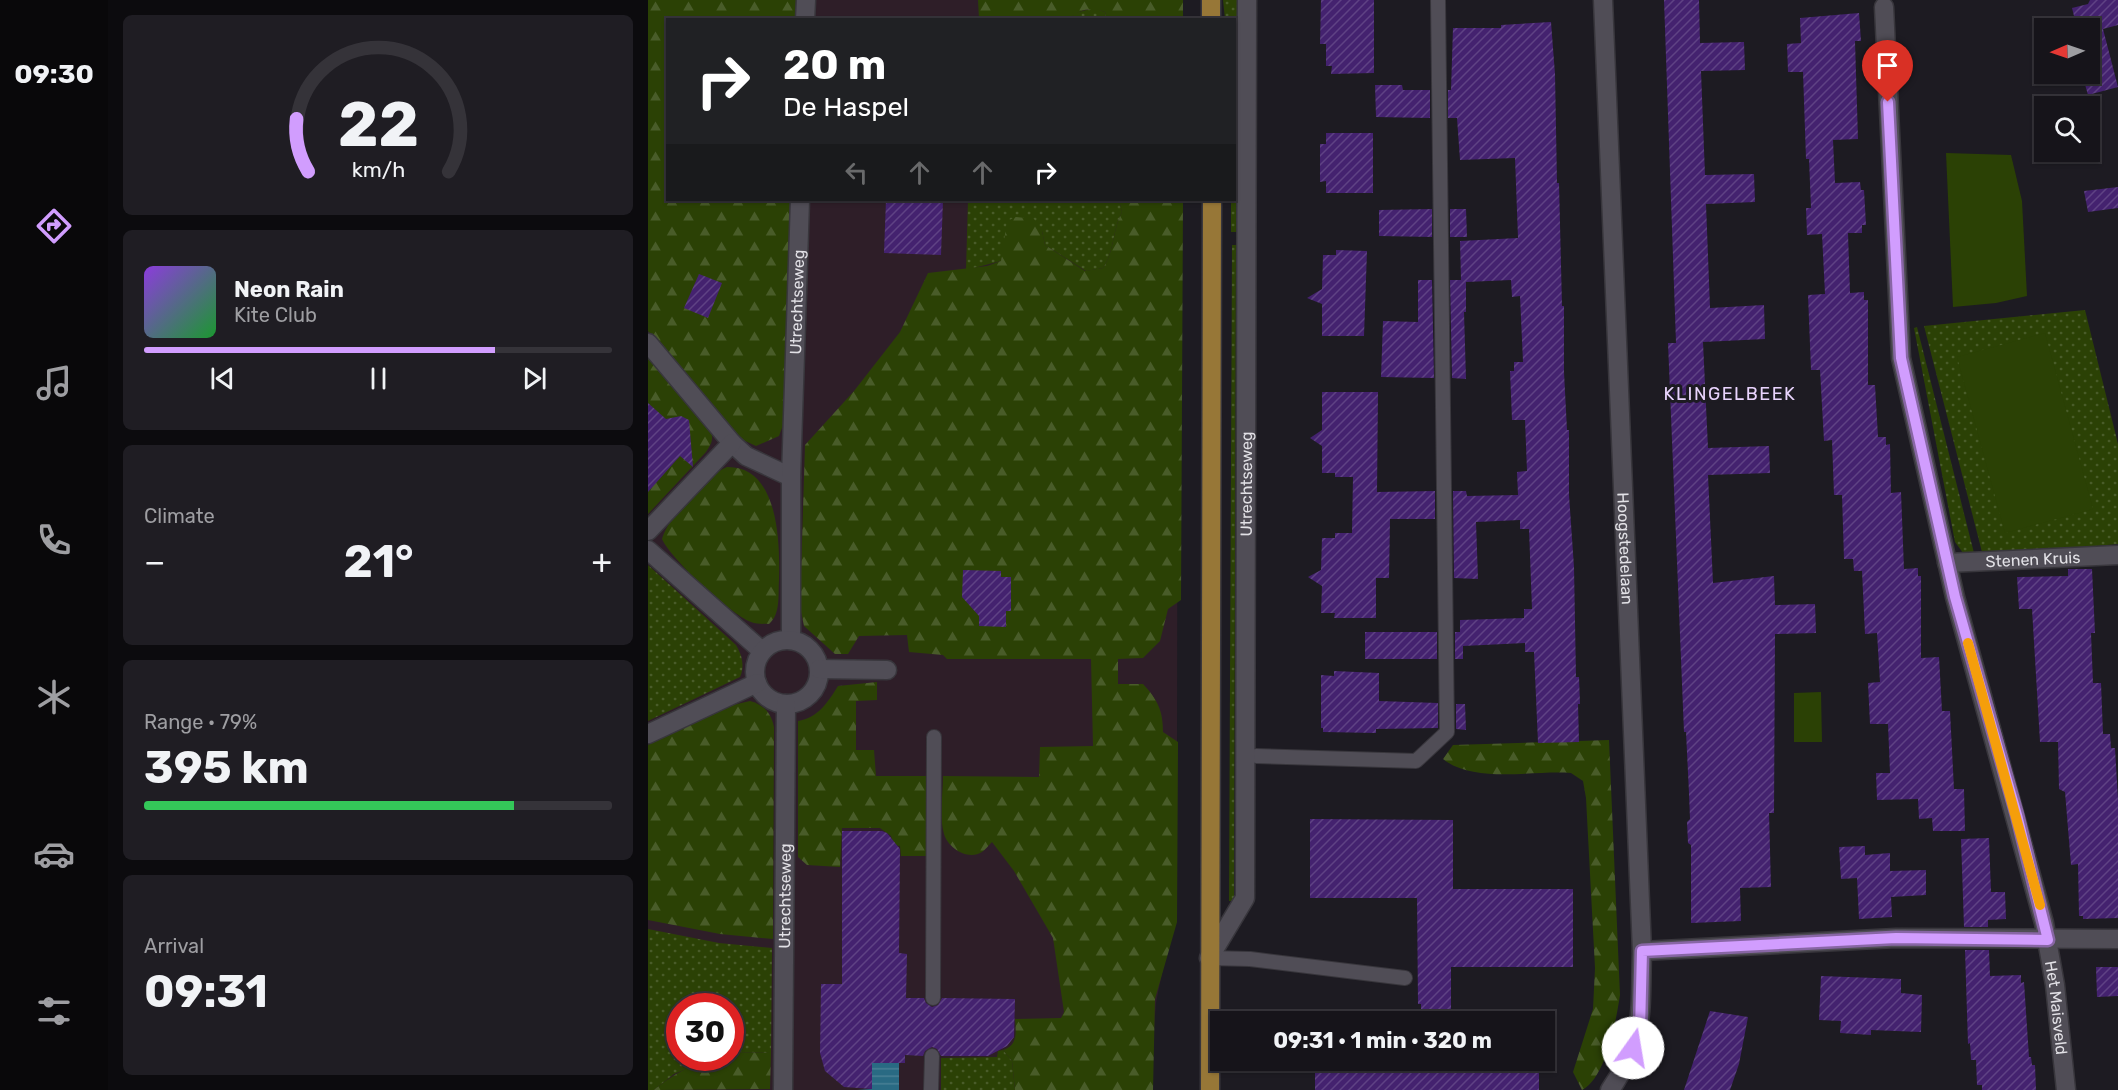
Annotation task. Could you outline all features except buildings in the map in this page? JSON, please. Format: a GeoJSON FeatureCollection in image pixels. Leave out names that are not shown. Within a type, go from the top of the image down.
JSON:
{"type":"FeatureCollection","features":[{"type":"Feature","properties":{"kind":"main road"},"geometry":{"type":"LineString","coordinates":[[1211,0],[1211,18]]}},
{"type":"Feature","properties":{"kind":"main road"},"geometry":{"type":"LineString","coordinates":[[1210,1090],[1212,201]]}},
{"type":"Feature","properties":{"kind":"street"},"geometry":{"type":"LineString","coordinates":[[805,18],[806,0]]}},
{"type":"Feature","properties":{"kind":"street","name":"Utrechtseweg"},"geometry":{"type":"LineString","coordinates":[[1209,958],[1245,898],[1247,0]]}},
{"type":"Feature","properties":{"kind":"street","name":"Hoogstedelaan"},"geometry":{"type":"LineString","coordinates":[[1603,0],[1642,951],[1640,1030],[1627,1065],[1610,1090]]}},
{"type":"Feature","properties":{"kind":"street","name":"Het Maisveld"},"geometry":{"type":"LineString","coordinates":[[1884,7],[1901,358],[1947,563],[2017,815],[2048,940],[2066,1090]]}},
{"type":"Feature","properties":{"kind":"street","name":"Utrechtseweg"},"geometry":{"type":"LineString","coordinates":[[791,640],[791,477],[800,201]]}},
{"type":"Feature","properties":{"kind":"street"},"geometry":{"type":"LineString","coordinates":[[648,343],[732,443],[746,456],[791,477]]}},
{"type":"Feature","properties":{"kind":"street"},"geometry":{"type":"LineString","coordinates":[[648,531],[732,443]]}},
{"type":"Feature","properties":{"kind":"street"},"geometry":{"type":"LineString","coordinates":[[648,550],[762,651]]}},
{"type":"Feature","properties":{"kind":"street","name":"Stenen Kruis"},"geometry":{"type":"LineString","coordinates":[[1947,563],[2118,555]]}},
{"type":"Feature","properties":{"kind":"street"},"geometry":{"type":"LineString","coordinates":[[791,640],[810,649],[819,669],[817,684],[812,693],[804,699],[786,704],[768,698],[757,682],[756,663],[762,651],[774,642],[791,640]]}},
{"type":"Feature","properties":{"kind":"street"},"geometry":{"type":"LineString","coordinates":[[819,669],[887,670]]}},
{"type":"Feature","properties":{"kind":"street"},"geometry":{"type":"LineString","coordinates":[[648,734],[757,682]]}},
{"type":"Feature","properties":{"kind":"street","name":"Utrechtseweg"},"geometry":{"type":"LineString","coordinates":[[783,1090],[786,704]]}},
{"type":"Feature","properties":{"kind":"street"},"geometry":{"type":"LineString","coordinates":[[1642,951],[1896,938],[2118,939]]}},
{"type":"Feature","properties":{"kind":"lane"},"geometry":{"type":"LineString","coordinates":[[1256,756],[1416,761],[1447,732],[1438,0]]}},
{"type":"Feature","properties":{"kind":"lane"},"geometry":{"type":"LineString","coordinates":[[933,998],[934,737]]}},
{"type":"Feature","properties":{"kind":"lane"},"geometry":{"type":"LineString","coordinates":[[1209,958],[1250,959],[1405,978]]}},
{"type":"Feature","properties":{"kind":"lane"},"geometry":{"type":"LineString","coordinates":[[932,1056],[932,1090]]}},
{"type":"Feature","properties":{"kind":"shaded area"},"geometry":{"type":"Polygon","coordinates":[[[648,0],[1179,0],[1179,18],[666,18],[666,201],[1178,201],[1177,754],[1173,919],[1156,1003],[1152,1057],[1153,1090],[648,1090],[648,0]]]}},
{"type":"Feature","properties":{"kind":"green space"},"geometry":{"type":"Polygon","coordinates":[[[648,0],[796,0],[795,18],[666,18],[666,201],[790,201],[783,425],[779,436],[756,446],[741,439],[648,331],[648,0]]]}},
{"type":"Feature","properties":{"kind":"green space"},"geometry":{"type":"Polygon","coordinates":[[[978,0],[1183,0],[1183,18],[1107,18],[1105,12],[1091,9],[1081,11],[1070,18],[979,18],[978,0]]]}},
{"type":"Feature","properties":{"kind":"green space"},"geometry":{"type":"Polygon","coordinates":[[[1223,0],[1237,0],[1236,232],[1231,232],[1231,201],[1236,201],[1236,18],[1225,18],[1223,0]]]}},
{"type":"Feature","properties":{"kind":"green space"},"geometry":{"type":"Polygon","coordinates":[[[1094,8],[1105,12],[1107,18],[1071,18],[1075,13],[1094,8]]]}},
{"type":"Feature","properties":{"kind":"green space"},"geometry":{"type":"Polygon","coordinates":[[[1946,153],[2011,155],[2022,201],[2027,296],[1996,303],[1953,307],[1946,153]]]}},
{"type":"Feature","properties":{"kind":"green space"},"geometry":{"type":"Polygon","coordinates":[[[968,201],[1119,201],[1122,212],[1116,226],[1110,254],[1103,268],[1086,271],[1045,245],[1042,231],[1003,254],[1001,261],[966,270],[968,201]]]}},
{"type":"Feature","properties":{"kind":"green space"},"geometry":{"type":"Polygon","coordinates":[[[1119,201],[1183,201],[1181,600],[1168,609],[1160,641],[1143,658],[1118,659],[1118,684],[1143,684],[1159,706],[1163,732],[1178,742],[1177,922],[1155,999],[1153,1090],[1015,1090],[1012,1061],[1003,1050],[1014,1041],[1015,1019],[1061,1018],[1064,1012],[1053,938],[1014,871],[992,842],[982,852],[971,855],[959,852],[946,839],[942,820],[943,776],[1039,777],[1040,747],[1093,746],[1091,659],[947,659],[943,655],[909,652],[907,635],[859,636],[848,654],[835,654],[804,626],[800,607],[805,445],[854,391],[900,332],[928,273],[987,266],[1001,261],[1007,221],[1016,217],[1034,219],[1042,231],[1045,245],[1085,271],[1103,268],[1110,254],[1122,212],[1119,201]]]}},
{"type":"Feature","properties":{"kind":"green space"},"geometry":{"type":"Polygon","coordinates":[[[1232,245],[1236,245],[1234,901],[1229,901],[1232,245]]]}},
{"type":"Feature","properties":{"kind":"green space"},"geometry":{"type":"Polygon","coordinates":[[[2085,310],[2118,444],[2118,544],[1983,556],[1924,326],[2085,310]]]}},
{"type":"Feature","properties":{"kind":"green space"},"geometry":{"type":"Polygon","coordinates":[[[1917,327],[1975,557],[1966,557],[1955,542],[1914,328],[1917,327]]]}},
{"type":"Feature","properties":{"kind":"green space"},"geometry":{"type":"Polygon","coordinates":[[[2045,333],[2093,509],[2005,533],[1957,357],[2045,333]]]}},
{"type":"Feature","properties":{"kind":"green space"},"geometry":{"type":"Polygon","coordinates":[[[648,354],[710,428],[712,438],[706,452],[648,514],[648,354]]]}},
{"type":"Feature","properties":{"kind":"green space"},"geometry":{"type":"Polygon","coordinates":[[[727,467],[744,470],[757,479],[767,493],[773,509],[779,547],[779,597],[775,615],[769,624],[751,622],[716,597],[689,572],[662,539],[688,498],[708,479],[727,467]]]}},
{"type":"Feature","properties":{"kind":"green space"},"geometry":{"type":"Polygon","coordinates":[[[648,565],[736,645],[743,665],[740,677],[648,721],[648,565]]]}},
{"type":"Feature","properties":{"kind":"green space"},"geometry":{"type":"Polygon","coordinates":[[[877,682],[877,700],[856,701],[856,750],[874,750],[876,776],[929,776],[929,856],[901,856],[900,846],[893,845],[891,836],[880,828],[842,828],[840,867],[807,865],[798,857],[798,721],[817,713],[838,686],[877,682]]]}},
{"type":"Feature","properties":{"kind":"green space"},"geometry":{"type":"Polygon","coordinates":[[[1821,692],[1822,742],[1794,742],[1794,693],[1821,692]]]}},
{"type":"Feature","properties":{"kind":"green space"},"geometry":{"type":"Polygon","coordinates":[[[750,701],[766,710],[774,727],[773,939],[720,934],[648,920],[648,745],[733,705],[750,701]]]}},
{"type":"Feature","properties":{"kind":"green space"},"geometry":{"type":"Polygon","coordinates":[[[1609,740],[1620,995],[1613,1033],[1604,1062],[1598,1074],[1582,1090],[1573,1072],[1593,1009],[1595,968],[1586,798],[1583,781],[1571,773],[1487,774],[1456,767],[1443,759],[1453,745],[1609,740]]]}},
{"type":"Feature","properties":{"kind":"green space"},"geometry":{"type":"Polygon","coordinates":[[[648,929],[719,943],[772,948],[771,1053],[744,1052],[744,993],[666,993],[666,1071],[681,1071],[654,1090],[648,1090],[648,929]]]}},
{"type":"Feature","properties":{"kind":"green space"},"geometry":{"type":"Polygon","coordinates":[[[1003,1050],[1012,1061],[1015,1090],[941,1090],[941,1058],[997,1057],[998,1051],[1003,1050]]]}},
{"type":"Feature","properties":{"kind":"green space"},"geometry":{"type":"Polygon","coordinates":[[[744,1052],[771,1053],[770,1089],[654,1090],[682,1071],[744,1071],[744,1052]]]}},
{"type":"Feature","properties":{"kind":"water"},"geometry":{"type":"Polygon","coordinates":[[[872,1063],[899,1063],[899,1090],[857,1090],[872,1089],[872,1063]]]}},
{"type":"Feature","properties":{"kind":"slow traffic"},"geometry":{"type":"LineString","coordinates":[[1968,643],[2040,905]]}},
{"type":"Feature","properties":{"kind":"district","name":"KLINGELBEEK"},"geometry":{"type":"Point","coordinates":[1730,394]}},
{"type":"Feature","properties":{"kind":"route"},"geometry":{"type":"LineString","coordinates":[[1633,1048],[1640,1030],[1642,951],[1896,938],[2048,940],[2017,815],[1955,597],[1901,358],[1888,102]]}}]}
